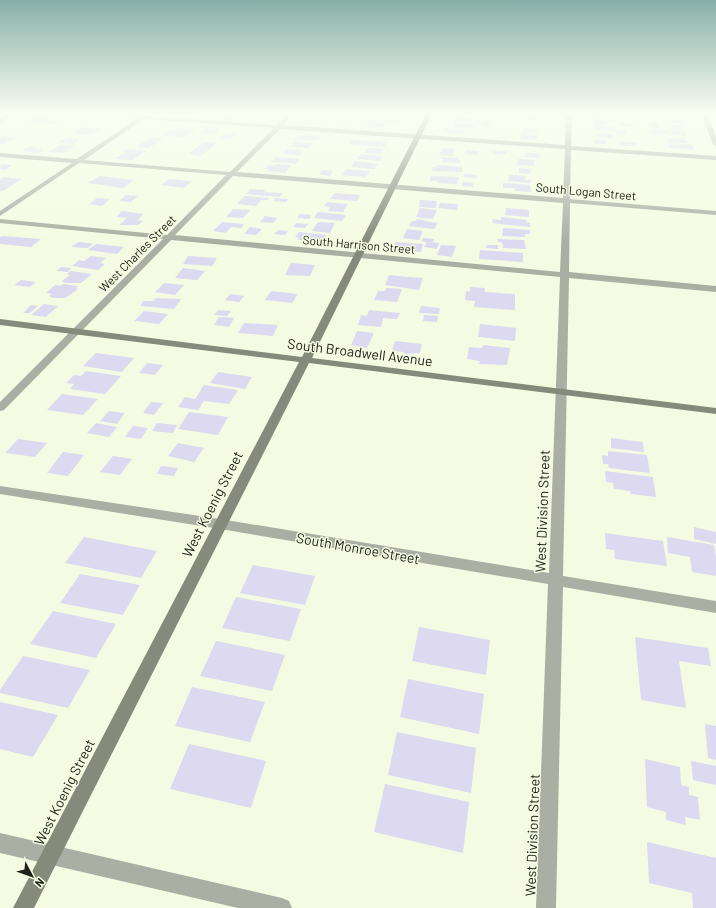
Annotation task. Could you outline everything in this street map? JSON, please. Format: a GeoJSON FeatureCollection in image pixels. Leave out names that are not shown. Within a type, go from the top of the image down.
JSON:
{"type":"FeatureCollection","features":[{"type":"Feature","properties":{"kind":"street","name":"South Logan Street"},"geometry":{"type":"LineString","coordinates":[[15,156],[716,212]]}},
{"type":"Feature","properties":{"kind":"street"},"geometry":{"type":"LineString","coordinates":[[0,214],[85,156]]}},
{"type":"Feature","properties":{"kind":"street","name":"West Charles Street"},"geometry":{"type":"LineString","coordinates":[[0,408],[249,156]]}},
{"type":"Feature","properties":{"kind":"street","name":"West Koenig Street"},"geometry":{"type":"LineString","coordinates":[[23,908],[305,361],[409,156]]}},
{"type":"Feature","properties":{"kind":"street","name":"West Division Street"},"geometry":{"type":"LineString","coordinates":[[546,908],[568,156]]}},
{"type":"Feature","properties":{"kind":"street"},"geometry":{"type":"LineString","coordinates":[[694,156],[716,158]]}},
{"type":"Feature","properties":{"kind":"street","name":"South Harrison Street"},"geometry":{"type":"LineString","coordinates":[[0,221],[716,289]]}},
{"type":"Feature","properties":{"kind":"street","name":"South Broadwell Avenue"},"geometry":{"type":"LineString","coordinates":[[0,322],[716,411]]}},
{"type":"Feature","properties":{"kind":"street","name":"South Monroe Street"},"geometry":{"type":"LineString","coordinates":[[0,490],[220,524],[556,582],[716,607]]}},
{"type":"Feature","properties":{"kind":"street"},"geometry":{"type":"LineString","coordinates":[[0,843],[282,908]]}},
{"type":"Feature","properties":{"kind":"building"},"geometry":{"type":"Polygon","coordinates":[[[119,156],[138,156],[133,160],[115,159],[119,156]]]}},
{"type":"Feature","properties":{"kind":"building"},"geometry":{"type":"Polygon","coordinates":[[[359,156],[383,156],[380,161],[357,159],[359,156]]]}},
{"type":"Feature","properties":{"kind":"building"},"geometry":{"type":"Polygon","coordinates":[[[525,156],[539,156],[539,158],[525,156]]]}},
{"type":"Feature","properties":{"kind":"building"},"geometry":{"type":"Polygon","coordinates":[[[276,157],[300,159],[296,164],[271,162],[276,157]]]}},
{"type":"Feature","properties":{"kind":"building"},"geometry":{"type":"Polygon","coordinates":[[[441,157],[458,158],[457,160],[460,160],[460,163],[443,162],[441,157]]]}},
{"type":"Feature","properties":{"kind":"building"},"geometry":{"type":"Polygon","coordinates":[[[518,159],[535,160],[534,166],[517,165],[518,159]]]}},
{"type":"Feature","properties":{"kind":"building"},"geometry":{"type":"Polygon","coordinates":[[[355,161],[378,164],[374,169],[351,167],[355,161]]]}},
{"type":"Feature","properties":{"kind":"building"},"geometry":{"type":"Polygon","coordinates":[[[1,164],[13,165],[5,170],[0,169],[1,164]]]}},
{"type":"Feature","properties":{"kind":"building"},"geometry":{"type":"Polygon","coordinates":[[[276,164],[291,165],[285,173],[267,171],[269,169],[265,169],[269,165],[275,166],[276,164]]]}},
{"type":"Feature","properties":{"kind":"building"},"geometry":{"type":"Polygon","coordinates":[[[437,165],[462,167],[462,172],[432,171],[433,167],[437,167],[437,165]]]}},
{"type":"Feature","properties":{"kind":"building"},"geometry":{"type":"Polygon","coordinates":[[[519,168],[531,169],[530,174],[519,173],[519,168]]]}},
{"type":"Feature","properties":{"kind":"building"},"geometry":{"type":"Polygon","coordinates":[[[346,169],[370,171],[366,177],[342,175],[346,169]]]}},
{"type":"Feature","properties":{"kind":"building"},"geometry":{"type":"Polygon","coordinates":[[[322,170],[333,171],[330,176],[319,174],[322,170]]]}},
{"type":"Feature","properties":{"kind":"building"},"geometry":{"type":"Polygon","coordinates":[[[464,174],[477,175],[477,178],[463,177],[464,174]]]}},
{"type":"Feature","properties":{"kind":"building"},"geometry":{"type":"Polygon","coordinates":[[[510,175],[526,176],[525,180],[531,180],[531,183],[508,181],[510,175]]]}},
{"type":"Feature","properties":{"kind":"building"},"geometry":{"type":"Polygon","coordinates":[[[100,176],[134,180],[123,188],[88,183],[100,176]]]}},
{"type":"Feature","properties":{"kind":"building"},"geometry":{"type":"Polygon","coordinates":[[[431,176],[459,177],[457,184],[430,181],[431,176]]]}},
{"type":"Feature","properties":{"kind":"building"},"geometry":{"type":"Polygon","coordinates":[[[4,177],[22,179],[3,191],[0,191],[0,179],[4,177]]]}},
{"type":"Feature","properties":{"kind":"building"},"geometry":{"type":"Polygon","coordinates":[[[169,179],[192,181],[184,188],[161,185],[169,179]]]}},
{"type":"Feature","properties":{"kind":"building"},"geometry":{"type":"Polygon","coordinates":[[[463,182],[474,183],[473,187],[462,186],[463,182]]]}},
{"type":"Feature","properties":{"kind":"building"},"geometry":{"type":"Polygon","coordinates":[[[503,183],[530,185],[531,192],[515,191],[515,188],[503,188],[503,183]]]}},
{"type":"Feature","properties":{"kind":"building"},"geometry":{"type":"Polygon","coordinates":[[[250,189],[266,190],[264,192],[282,193],[280,197],[246,194],[250,189]]]}},
{"type":"Feature","properties":{"kind":"building"},"geometry":{"type":"Polygon","coordinates":[[[335,193],[360,195],[357,201],[330,199],[335,193]]]}},
{"type":"Feature","properties":{"kind":"building"},"geometry":{"type":"Polygon","coordinates":[[[126,195],[138,196],[131,202],[119,201],[126,195]]]}},
{"type":"Feature","properties":{"kind":"building"},"geometry":{"type":"Polygon","coordinates":[[[245,196],[269,198],[268,200],[261,200],[256,206],[237,204],[245,196]]]}},
{"type":"Feature","properties":{"kind":"building"},"geometry":{"type":"Polygon","coordinates":[[[97,198],[110,199],[102,206],[89,204],[97,198]]]}},
{"type":"Feature","properties":{"kind":"building"},"geometry":{"type":"Polygon","coordinates":[[[275,198],[289,199],[286,202],[273,201],[275,198]]]}},
{"type":"Feature","properties":{"kind":"building"},"geometry":{"type":"Polygon","coordinates":[[[420,200],[437,201],[436,208],[419,207],[420,200]]]}},
{"type":"Feature","properties":{"kind":"building"},"geometry":{"type":"Polygon","coordinates":[[[327,202],[348,204],[343,212],[328,211],[330,207],[324,206],[327,202]]]}},
{"type":"Feature","properties":{"kind":"building"},"geometry":{"type":"Polygon","coordinates":[[[440,203],[458,204],[457,210],[438,208],[440,203]]]}},
{"type":"Feature","properties":{"kind":"building"},"geometry":{"type":"Polygon","coordinates":[[[420,208],[437,210],[433,219],[416,217],[420,208]]]}},
{"type":"Feature","properties":{"kind":"building"},"geometry":{"type":"Polygon","coordinates":[[[506,208],[529,210],[529,217],[505,215],[506,208]]]}},
{"type":"Feature","properties":{"kind":"building"},"geometry":{"type":"Polygon","coordinates":[[[233,209],[250,210],[243,218],[226,217],[233,209]]]}},
{"type":"Feature","properties":{"kind":"building"},"geometry":{"type":"Polygon","coordinates":[[[122,211],[143,214],[138,220],[143,221],[138,225],[119,225],[127,218],[116,217],[122,211]]]}},
{"type":"Feature","properties":{"kind":"building"},"geometry":{"type":"Polygon","coordinates":[[[318,212],[346,215],[342,221],[314,218],[318,212]]]}},
{"type":"Feature","properties":{"kind":"building"},"geometry":{"type":"Polygon","coordinates":[[[300,214],[311,215],[309,219],[297,218],[300,214]]]}},
{"type":"Feature","properties":{"kind":"building"},"geometry":{"type":"Polygon","coordinates":[[[265,216],[277,218],[273,223],[260,222],[265,216]]]}},
{"type":"Feature","properties":{"kind":"building"},"geometry":{"type":"Polygon","coordinates":[[[501,217],[527,220],[526,222],[530,223],[530,227],[492,223],[493,219],[501,220],[501,217]]]}},
{"type":"Feature","properties":{"kind":"building"},"geometry":{"type":"Polygon","coordinates":[[[417,219],[438,223],[434,229],[409,226],[412,221],[416,221],[417,219]]]}},
{"type":"Feature","properties":{"kind":"building"},"geometry":{"type":"Polygon","coordinates":[[[222,222],[244,224],[241,228],[231,227],[226,233],[213,231],[222,222]]]}},
{"type":"Feature","properties":{"kind":"building"},"geometry":{"type":"Polygon","coordinates":[[[318,222],[335,223],[330,233],[312,231],[318,222]]]}},
{"type":"Feature","properties":{"kind":"building"},"geometry":{"type":"Polygon","coordinates":[[[296,223],[308,224],[305,228],[293,227],[296,223]]]}},
{"type":"Feature","properties":{"kind":"building"},"geometry":{"type":"Polygon","coordinates":[[[250,227],[262,229],[256,235],[244,234],[250,227]]]}},
{"type":"Feature","properties":{"kind":"building"},"geometry":{"type":"Polygon","coordinates":[[[503,228],[530,230],[530,234],[525,234],[525,237],[502,236],[503,228]]]}},
{"type":"Feature","properties":{"kind":"building"},"geometry":{"type":"Polygon","coordinates":[[[407,229],[423,231],[419,240],[403,238],[407,229]]]}},
{"type":"Feature","properties":{"kind":"building"},"geometry":{"type":"Polygon","coordinates":[[[278,230],[288,231],[285,235],[274,234],[278,230]]]}},
{"type":"Feature","properties":{"kind":"building"},"geometry":{"type":"Polygon","coordinates":[[[299,232],[327,235],[323,241],[298,240],[299,238],[295,237],[299,232]]]}},
{"type":"Feature","properties":{"kind":"building"},"geometry":{"type":"Polygon","coordinates":[[[0,237],[41,239],[31,247],[0,244],[0,237]]]}},
{"type":"Feature","properties":{"kind":"building"},"geometry":{"type":"Polygon","coordinates":[[[423,238],[434,239],[433,242],[428,242],[439,243],[437,249],[424,247],[427,242],[422,241],[423,238]]]}},
{"type":"Feature","properties":{"kind":"building"},"geometry":{"type":"Polygon","coordinates":[[[497,239],[524,240],[526,249],[503,248],[502,242],[498,242],[497,239]]]}},
{"type":"Feature","properties":{"kind":"building"},"geometry":{"type":"Polygon","coordinates":[[[79,242],[93,244],[88,248],[71,247],[79,242]]]}},
{"type":"Feature","properties":{"kind":"building"},"geometry":{"type":"Polygon","coordinates":[[[395,242],[423,244],[421,252],[393,250],[395,242]]]}},
{"type":"Feature","properties":{"kind":"building"},"geometry":{"type":"Polygon","coordinates":[[[96,244],[124,247],[117,254],[88,250],[96,244]]]}},
{"type":"Feature","properties":{"kind":"building"},"geometry":{"type":"Polygon","coordinates":[[[441,245],[456,246],[452,257],[437,255],[441,245]]]}},
{"type":"Feature","properties":{"kind":"building"},"geometry":{"type":"Polygon","coordinates":[[[487,245],[498,245],[498,249],[486,248],[487,245]]]}},
{"type":"Feature","properties":{"kind":"building"},"geometry":{"type":"Polygon","coordinates":[[[480,250],[523,253],[523,262],[479,259],[480,250]]]}},
{"type":"Feature","properties":{"kind":"building"},"geometry":{"type":"Polygon","coordinates":[[[91,256],[106,258],[100,263],[105,264],[98,270],[72,266],[79,260],[84,261],[91,256]]]}},
{"type":"Feature","properties":{"kind":"building"},"geometry":{"type":"Polygon","coordinates":[[[188,256],[217,258],[212,266],[183,264],[188,256]]]}},
{"type":"Feature","properties":{"kind":"building"},"geometry":{"type":"Polygon","coordinates":[[[291,263],[315,265],[310,276],[285,275],[291,263]]]}},
{"type":"Feature","properties":{"kind":"building"},"geometry":{"type":"Polygon","coordinates":[[[61,267],[71,268],[68,272],[57,271],[61,267]]]}},
{"type":"Feature","properties":{"kind":"building"},"geometry":{"type":"Polygon","coordinates":[[[183,268],[205,271],[197,280],[175,278],[183,268]]]}},
{"type":"Feature","properties":{"kind":"building"},"geometry":{"type":"Polygon","coordinates":[[[71,271],[92,274],[81,283],[65,283],[62,281],[70,275],[67,274],[71,271]]]}},
{"type":"Feature","properties":{"kind":"building"},"geometry":{"type":"Polygon","coordinates":[[[389,275],[423,278],[419,290],[385,285],[389,275]]]}},
{"type":"Feature","properties":{"kind":"building"},"geometry":{"type":"Polygon","coordinates":[[[21,280],[36,282],[30,287],[14,285],[21,280]]]}},
{"type":"Feature","properties":{"kind":"building"},"geometry":{"type":"Polygon","coordinates":[[[164,283],[184,285],[175,295],[155,292],[164,283]]]}},
{"type":"Feature","properties":{"kind":"building"},"geometry":{"type":"Polygon","coordinates":[[[63,284],[78,286],[76,288],[78,289],[65,298],[53,298],[49,296],[52,294],[46,293],[55,285],[61,286],[63,284]]]}},
{"type":"Feature","properties":{"kind":"building"},"geometry":{"type":"Polygon","coordinates":[[[470,287],[485,288],[485,292],[515,294],[515,310],[474,307],[475,301],[465,300],[466,291],[470,292],[470,287]]]}},
{"type":"Feature","properties":{"kind":"building"},"geometry":{"type":"Polygon","coordinates":[[[386,288],[402,289],[397,302],[374,300],[378,291],[385,291],[386,288]]]}},
{"type":"Feature","properties":{"kind":"building"},"geometry":{"type":"Polygon","coordinates":[[[271,291],[298,294],[292,303],[265,300],[271,291]]]}},
{"type":"Feature","properties":{"kind":"building"},"geometry":{"type":"Polygon","coordinates":[[[230,294],[244,296],[239,302],[225,300],[230,294]]]}},
{"type":"Feature","properties":{"kind":"building"},"geometry":{"type":"Polygon","coordinates":[[[156,298],[181,299],[174,309],[140,306],[143,301],[153,301],[156,298]]]}},
{"type":"Feature","properties":{"kind":"building"},"geometry":{"type":"Polygon","coordinates":[[[44,304],[58,306],[46,317],[31,315],[44,304]]]}},
{"type":"Feature","properties":{"kind":"building"},"geometry":{"type":"Polygon","coordinates":[[[31,305],[38,306],[30,313],[23,313],[31,305]]]}},
{"type":"Feature","properties":{"kind":"building"},"geometry":{"type":"Polygon","coordinates":[[[421,306],[440,308],[439,314],[419,313],[421,306]]]}},
{"type":"Feature","properties":{"kind":"building"},"geometry":{"type":"Polygon","coordinates":[[[218,310],[231,311],[227,316],[214,315],[218,310]]]}},
{"type":"Feature","properties":{"kind":"building"},"geometry":{"type":"Polygon","coordinates":[[[369,310],[400,313],[397,319],[383,318],[381,327],[358,325],[361,315],[367,316],[369,310]]]}},
{"type":"Feature","properties":{"kind":"building"},"geometry":{"type":"Polygon","coordinates":[[[144,311],[168,314],[159,324],[134,321],[144,311]]]}},
{"type":"Feature","properties":{"kind":"building"},"geometry":{"type":"Polygon","coordinates":[[[424,315],[438,316],[437,322],[423,321],[424,315]]]}},
{"type":"Feature","properties":{"kind":"building"},"geometry":{"type":"Polygon","coordinates":[[[219,317],[234,318],[229,327],[214,325],[219,317]]]}},
{"type":"Feature","properties":{"kind":"building"},"geometry":{"type":"Polygon","coordinates":[[[244,323],[278,325],[273,336],[238,333],[244,323]]]}},
{"type":"Feature","properties":{"kind":"building"},"geometry":{"type":"Polygon","coordinates":[[[480,324],[516,328],[515,341],[478,337],[480,324]]]}},
{"type":"Feature","properties":{"kind":"building"},"geometry":{"type":"Polygon","coordinates":[[[357,331],[374,333],[367,348],[351,345],[357,331]]]}},
{"type":"Feature","properties":{"kind":"building"},"geometry":{"type":"Polygon","coordinates":[[[395,341],[422,344],[420,353],[403,354],[404,352],[392,351],[395,341]]]}},
{"type":"Feature","properties":{"kind":"building"},"geometry":{"type":"Polygon","coordinates":[[[483,345],[510,348],[507,365],[479,364],[480,361],[467,359],[469,347],[482,348],[483,345]]]}},
{"type":"Feature","properties":{"kind":"building"},"geometry":{"type":"Polygon","coordinates":[[[96,353],[134,358],[122,372],[83,366],[96,353]]]}},
{"type":"Feature","properties":{"kind":"building"},"geometry":{"type":"Polygon","coordinates":[[[147,363],[163,365],[155,375],[139,373],[147,363]]]}},
{"type":"Feature","properties":{"kind":"building"},"geometry":{"type":"Polygon","coordinates":[[[86,371],[121,376],[105,394],[70,389],[74,384],[66,383],[74,375],[81,376],[86,371]]]}},
{"type":"Feature","properties":{"kind":"building"},"geometry":{"type":"Polygon","coordinates":[[[218,372],[252,377],[245,389],[210,383],[218,372]]]}},
{"type":"Feature","properties":{"kind":"building"},"geometry":{"type":"Polygon","coordinates":[[[204,385],[238,390],[229,404],[204,401],[198,410],[178,407],[185,397],[195,399],[204,385]]]}},
{"type":"Feature","properties":{"kind":"building"},"geometry":{"type":"Polygon","coordinates":[[[62,394],[98,399],[83,415],[47,410],[62,394]]]}},
{"type":"Feature","properties":{"kind":"building"},"geometry":{"type":"Polygon","coordinates":[[[151,402],[163,403],[154,415],[143,413],[151,402]]]}},
{"type":"Feature","properties":{"kind":"building"},"geometry":{"type":"Polygon","coordinates":[[[109,411],[125,413],[117,424],[100,421],[109,411]]]}},
{"type":"Feature","properties":{"kind":"building"},"geometry":{"type":"Polygon","coordinates":[[[189,412],[228,417],[218,435],[178,429],[189,412]]]}},
{"type":"Feature","properties":{"kind":"building"},"geometry":{"type":"Polygon","coordinates":[[[96,423],[117,427],[109,437],[87,433],[96,423]]]}},
{"type":"Feature","properties":{"kind":"building"},"geometry":{"type":"Polygon","coordinates":[[[157,423],[177,425],[173,433],[152,431],[157,423]]]}},
{"type":"Feature","properties":{"kind":"building"},"geometry":{"type":"Polygon","coordinates":[[[133,426],[148,428],[141,439],[125,437],[133,426]]]}},
{"type":"Feature","properties":{"kind":"building"},"geometry":{"type":"Polygon","coordinates":[[[611,438],[643,442],[644,452],[611,448],[611,438]]]}},
{"type":"Feature","properties":{"kind":"building"},"geometry":{"type":"Polygon","coordinates":[[[18,439],[47,443],[35,457],[5,453],[18,439]]]}},
{"type":"Feature","properties":{"kind":"building"},"geometry":{"type":"Polygon","coordinates":[[[178,443],[204,448],[194,462],[168,456],[178,443]]]}},
{"type":"Feature","properties":{"kind":"building"},"geometry":{"type":"Polygon","coordinates":[[[608,451],[647,455],[650,473],[609,468],[608,464],[603,464],[602,455],[608,456],[608,451]]]}},
{"type":"Feature","properties":{"kind":"building"},"geometry":{"type":"Polygon","coordinates":[[[63,452],[84,455],[68,476],[47,473],[63,452]]]}},
{"type":"Feature","properties":{"kind":"building"},"geometry":{"type":"Polygon","coordinates":[[[113,456],[132,459],[120,475],[100,472],[113,456]]]}},
{"type":"Feature","properties":{"kind":"building"},"geometry":{"type":"Polygon","coordinates":[[[161,466],[178,468],[174,476],[157,474],[161,466]]]}},
{"type":"Feature","properties":{"kind":"building"},"geometry":{"type":"Polygon","coordinates":[[[605,471],[653,477],[656,497],[631,494],[630,491],[614,489],[613,483],[606,482],[605,471]]]}},
{"type":"Feature","properties":{"kind":"building"},"geometry":{"type":"Polygon","coordinates":[[[694,527],[716,532],[716,544],[694,539],[694,527]]]}},
{"type":"Feature","properties":{"kind":"building"},"geometry":{"type":"Polygon","coordinates":[[[605,533],[663,541],[667,566],[615,559],[614,550],[606,549],[605,533]]]}},
{"type":"Feature","properties":{"kind":"building"},"geometry":{"type":"Polygon","coordinates":[[[84,537],[157,551],[141,578],[65,563],[84,537]]]}},
{"type":"Feature","properties":{"kind":"building"},"geometry":{"type":"Polygon","coordinates":[[[667,537],[714,545],[716,557],[716,576],[692,572],[690,557],[668,553],[667,537]]]}},
{"type":"Feature","properties":{"kind":"building"},"geometry":{"type":"Polygon","coordinates":[[[253,565],[315,576],[305,605],[240,593],[253,565]]]}},
{"type":"Feature","properties":{"kind":"building"},"geometry":{"type":"Polygon","coordinates":[[[80,574],[140,585],[123,615],[60,603],[80,574]]]}},
{"type":"Feature","properties":{"kind":"building"},"geometry":{"type":"Polygon","coordinates":[[[236,597],[301,609],[290,641],[222,628],[236,597]]]}},
{"type":"Feature","properties":{"kind":"building"},"geometry":{"type":"Polygon","coordinates":[[[53,611],[116,624],[96,658],[30,644],[53,611]]]}},
{"type":"Feature","properties":{"kind":"building"},"geometry":{"type":"Polygon","coordinates":[[[419,627],[490,640],[486,675],[412,661],[419,627]]]}},
{"type":"Feature","properties":{"kind":"building"},"geometry":{"type":"Polygon","coordinates":[[[635,637],[708,648],[711,666],[679,661],[686,708],[641,700],[635,637]]]}},
{"type":"Feature","properties":{"kind":"building"},"geometry":{"type":"Polygon","coordinates":[[[216,641],[285,655],[272,691],[200,676],[216,641]]]}},
{"type":"Feature","properties":{"kind":"building"},"geometry":{"type":"Polygon","coordinates":[[[23,656],[90,670],[68,708],[0,693],[0,690],[23,656]]]}},
{"type":"Feature","properties":{"kind":"building"},"geometry":{"type":"Polygon","coordinates":[[[408,679],[484,694],[479,734],[400,717],[408,679]]]}},
{"type":"Feature","properties":{"kind":"building"},"geometry":{"type":"Polygon","coordinates":[[[192,687],[265,702],[250,742],[175,726],[192,687]]]}},
{"type":"Feature","properties":{"kind":"building"},"geometry":{"type":"Polygon","coordinates":[[[0,702],[58,715],[33,757],[0,749],[0,702]]]}},
{"type":"Feature","properties":{"kind":"building"},"geometry":{"type":"Polygon","coordinates":[[[705,724],[716,726],[716,760],[708,758],[705,724]]]}},
{"type":"Feature","properties":{"kind":"building"},"geometry":{"type":"Polygon","coordinates":[[[397,732],[476,748],[471,793],[388,775],[397,732]]]}},
{"type":"Feature","properties":{"kind":"building"},"geometry":{"type":"Polygon","coordinates":[[[189,744],[266,761],[251,808],[170,789],[189,744]]]}},
{"type":"Feature","properties":{"kind":"building"},"geometry":{"type":"Polygon","coordinates":[[[645,759],[680,767],[681,785],[689,787],[689,795],[698,797],[700,820],[685,817],[686,825],[666,820],[666,812],[647,807],[645,759]]]}},
{"type":"Feature","properties":{"kind":"building"},"geometry":{"type":"Polygon","coordinates":[[[691,761],[716,766],[716,785],[693,780],[691,761]]]}},
{"type":"Feature","properties":{"kind":"building"},"geometry":{"type":"Polygon","coordinates":[[[385,784],[469,802],[463,853],[374,832],[385,784]]]}},
{"type":"Feature","properties":{"kind":"building"},"geometry":{"type":"Polygon","coordinates":[[[647,842],[716,858],[716,908],[693,908],[692,893],[649,883],[647,842]]]}}]}
